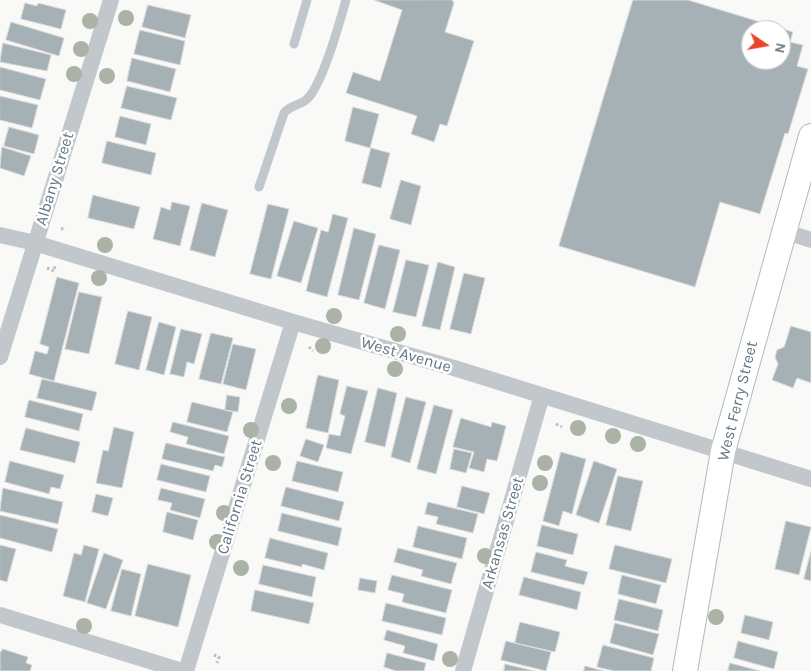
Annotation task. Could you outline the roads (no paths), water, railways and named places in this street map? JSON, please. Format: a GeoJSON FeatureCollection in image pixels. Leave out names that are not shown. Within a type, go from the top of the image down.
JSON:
{"type":"FeatureCollection","features":[{"type":"Feature","properties":{"kind":"street","name":"Albany Street"},"geometry":{"type":"LineString","coordinates":[[0,357],[111,0]]}},
{"type":"Feature","properties":{"kind":"street","name":"West Ferry Street"},"geometry":{"type":"LineString","coordinates":[[684,671],[723,452],[811,136]]}},
{"type":"Feature","properties":{"kind":"street"},"geometry":{"type":"LineString","coordinates":[[783,231],[811,240]]}},
{"type":"Feature","properties":{"kind":"street","name":"West Avenue"},"geometry":{"type":"LineString","coordinates":[[0,235],[35,243],[293,322],[542,395],[811,479]]}},
{"type":"Feature","properties":{"kind":"street","name":"California Street"},"geometry":{"type":"LineString","coordinates":[[186,671],[293,322]]}},
{"type":"Feature","properties":{"kind":"street","name":"Arkansas Street"},"geometry":{"type":"LineString","coordinates":[[463,671],[542,395]]}},
{"type":"Feature","properties":{"kind":"street"},"geometry":{"type":"LineString","coordinates":[[0,615],[182,671]]}},
{"type":"Feature","properties":{"kind":"lane"},"geometry":{"type":"LineString","coordinates":[[294,44],[307,0]]}},
{"type":"Feature","properties":{"kind":"lane"},"geometry":{"type":"LineString","coordinates":[[260,187],[284,113],[288,107],[308,99],[315,88],[336,34],[346,0]]}}]}
